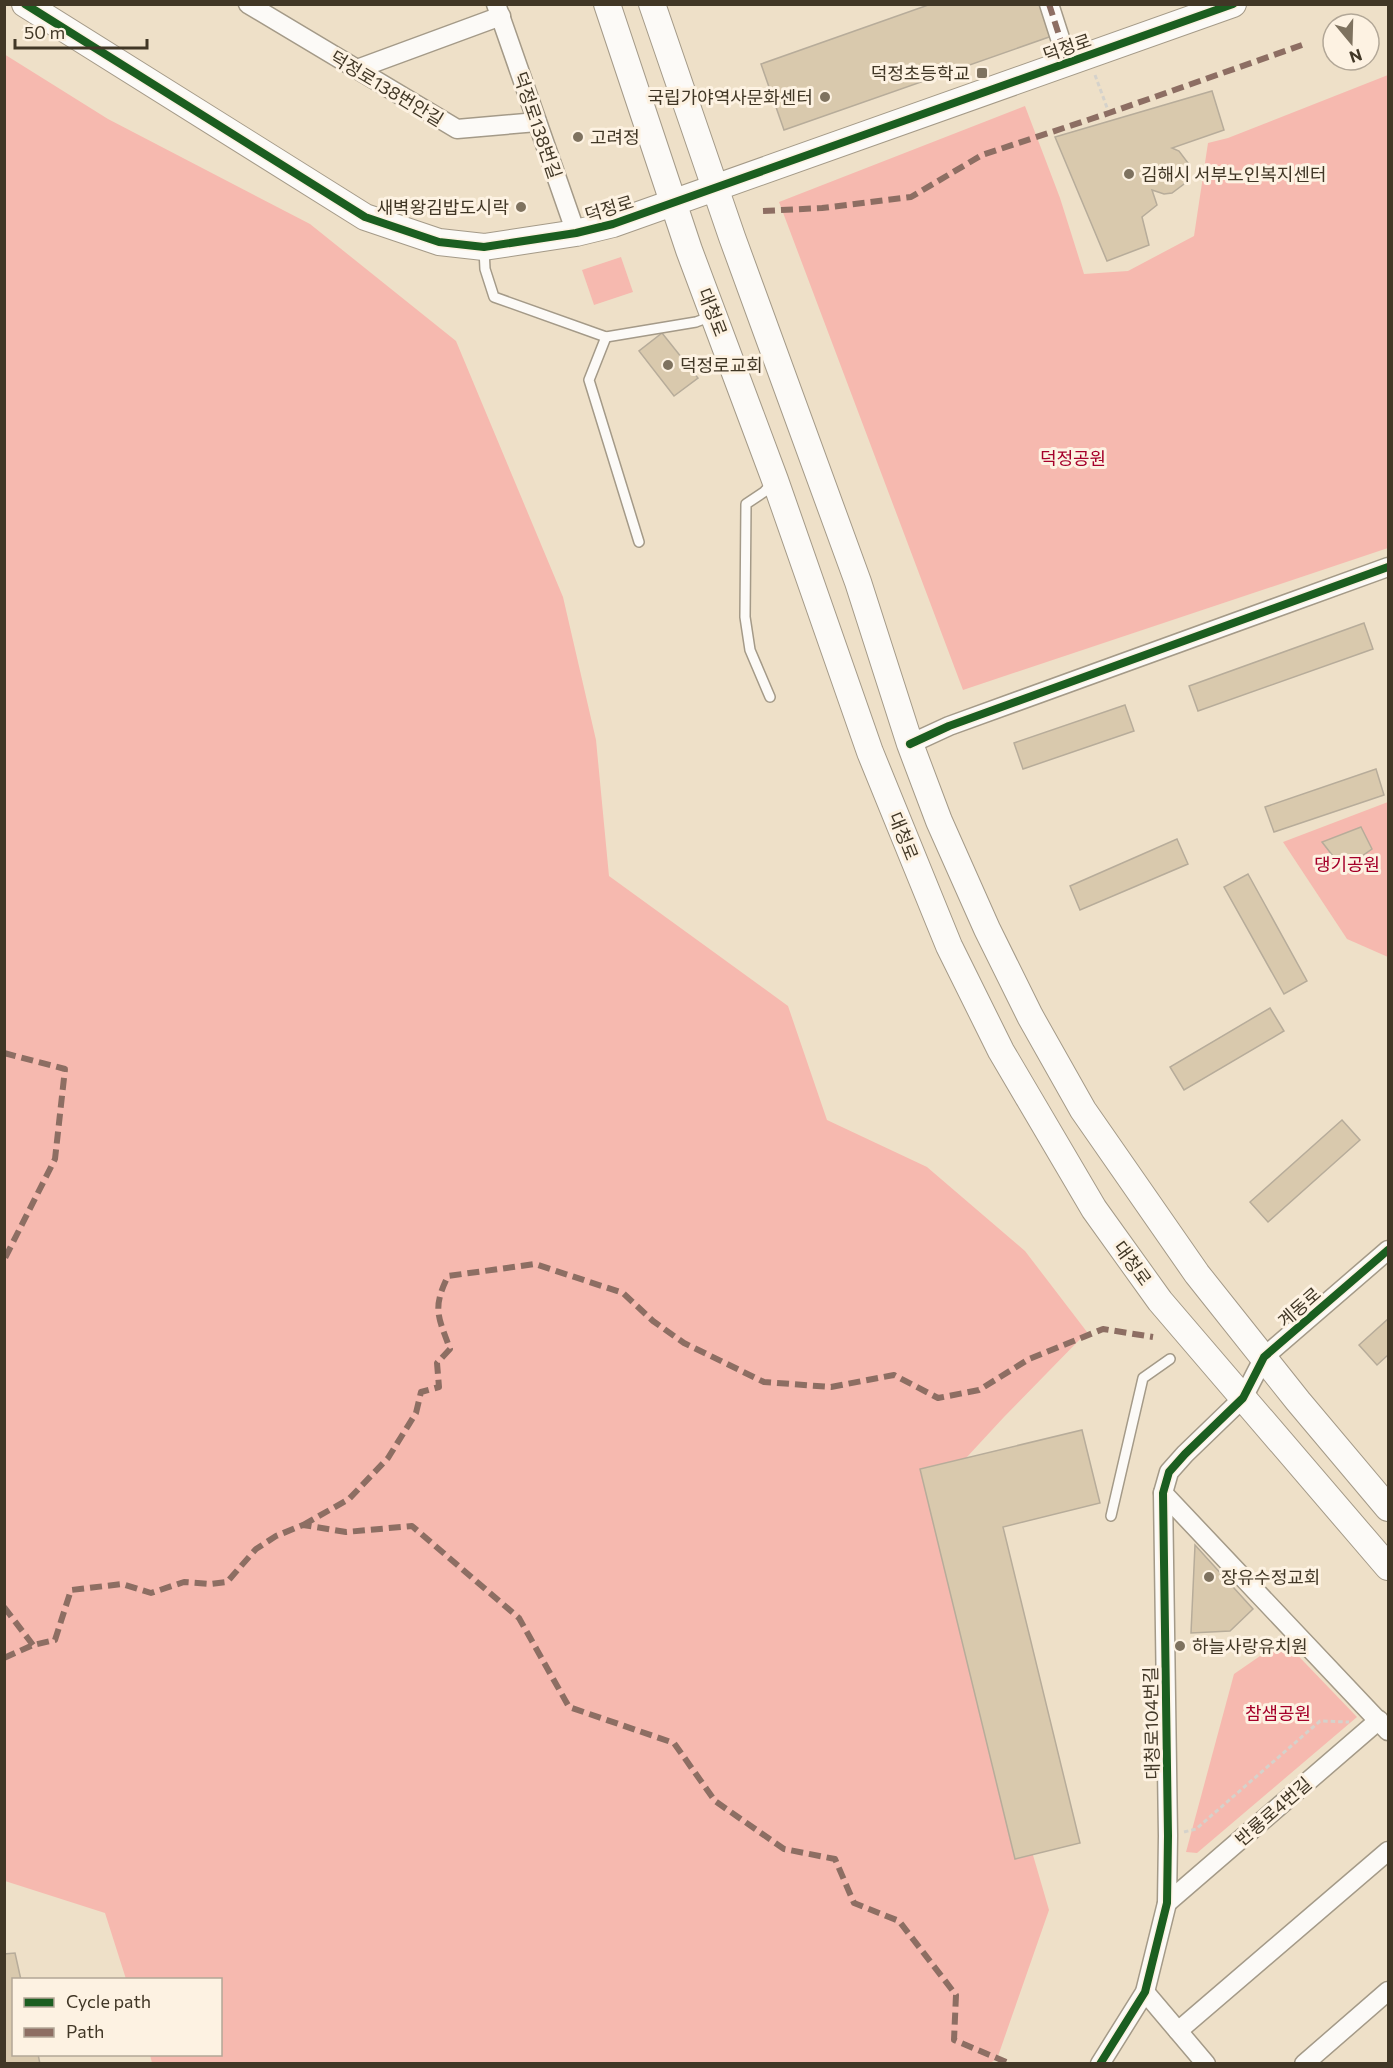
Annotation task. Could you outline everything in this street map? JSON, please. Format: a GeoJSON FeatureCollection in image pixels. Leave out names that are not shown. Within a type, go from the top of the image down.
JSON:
{"type":"FeatureCollection","features":[{"type":"Feature","properties":{"kind":"main road","name":"덕정로"},"geometry":{"type":"LineString","coordinates":[[25,4],[364,217],[439,242],[484,247],[576,233],[613,224],[1233,4]]}},
{"type":"Feature","properties":{"kind":"main road","name":"대청로"},"geometry":{"type":"LineString","coordinates":[[607,4],[689,250],[775,480],[870,752],[949,946],[1001,1051],[1094,1209],[1160,1300],[1389,1567]]}},
{"type":"Feature","properties":{"kind":"main road"},"geometry":{"type":"LineString","coordinates":[[652,4],[715,187],[858,582],[910,744],[939,821],[987,929],[1030,1016],[1083,1110],[1197,1274],[1298,1401],[1389,1508]]}},
{"type":"Feature","properties":{"kind":"street","name":"덕정로138번안길"},"geometry":{"type":"LineString","coordinates":[[248,4],[457,129],[537,122]]}},
{"type":"Feature","properties":{"kind":"street"},"geometry":{"type":"LineString","coordinates":[[1049,4],[1078,60]]}},
{"type":"Feature","properties":{"kind":"street","name":"덕정로138번길"},"geometry":{"type":"LineString","coordinates":[[357,69],[499,10],[576,233]]}},
{"type":"Feature","properties":{"kind":"street"},"geometry":{"type":"LineString","coordinates":[[910,744],[960,722],[1389,567]]}},
{"type":"Feature","properties":{"kind":"street","name":"계동로"},"geometry":{"type":"LineString","coordinates":[[1243,1398],[1264,1357],[1389,1250]]}},
{"type":"Feature","properties":{"kind":"street","name":"대청로104번길"},"geometry":{"type":"LineString","coordinates":[[1100,2064],[1145,1992],[1167,1903],[1164,1493],[1169,1472],[1243,1398]]}},
{"type":"Feature","properties":{"kind":"street","name":"반룡로4번길"},"geometry":{"type":"LineString","coordinates":[[1164,1493],[1384,1726],[1167,1903]]}},
{"type":"Feature","properties":{"kind":"street"},"geometry":{"type":"LineString","coordinates":[[1178,2031],[1389,1851]]}},
{"type":"Feature","properties":{"kind":"street"},"geometry":{"type":"LineString","coordinates":[[1304,2064],[1389,1991]]}},
{"type":"Feature","properties":{"kind":"street"},"geometry":{"type":"LineString","coordinates":[[1145,1992],[1206,2064]]}},
{"type":"Feature","properties":{"kind":"lane"},"geometry":{"type":"LineString","coordinates":[[484,247],[485,268],[494,297],[606,338],[696,322],[714,315]]}},
{"type":"Feature","properties":{"kind":"lane"},"geometry":{"type":"LineString","coordinates":[[606,338],[589,380],[639,542]]}},
{"type":"Feature","properties":{"kind":"lane"},"geometry":{"type":"LineString","coordinates":[[770,698],[750,650],[745,617],[746,504],[764,492],[775,480]]}},
{"type":"Feature","properties":{"kind":"lane"},"geometry":{"type":"LineString","coordinates":[[1111,1516],[1143,1378],[1170,1359]]}},
{"type":"Feature","properties":{"kind":"path"},"geometry":{"type":"LineString","coordinates":[[1078,60],[1108,113]]}},
{"type":"Feature","properties":{"kind":"path"},"geometry":{"type":"LineString","coordinates":[[1168,1836],[1196,1829],[1320,1721]]}},
{"type":"Feature","properties":{"kind":"green space"},"geometry":{"type":"Polygon","coordinates":[[[4,54],[108,119],[310,224],[456,341],[563,597],[596,740],[609,876],[788,1006],[827,1120],[927,1167],[1025,1251],[1087,1332],[929,1498],[1049,1910],[997,2059],[990,2063],[152,2063],[150,2056],[222,2056],[222,1978],[126,1978],[105,1913],[5,1881],[4,54]]]}},
{"type":"Feature","properties":{"kind":"green space","name":"덕정공원"},"geometry":{"type":"Polygon","coordinates":[[[1388,75],[1388,548],[963,690],[779,202],[1025,106],[1060,198],[1084,274],[1128,271],[1194,236],[1208,143],[1228,138],[1388,75]]]}},
{"type":"Feature","properties":{"kind":"green space"},"geometry":{"type":"Polygon","coordinates":[[[621,257],[633,292],[594,305],[582,270],[621,257]]]}},
{"type":"Feature","properties":{"kind":"green space","name":"댕기공원"},"geometry":{"type":"Polygon","coordinates":[[[1388,802],[1388,957],[1347,939],[1283,842],[1388,802]]]}},
{"type":"Feature","properties":{"kind":"green space","name":"참샘공원"},"geometry":{"type":"Polygon","coordinates":[[[1283,1640],[1357,1717],[1197,1853],[1186,1852],[1234,1674],[1283,1640]]]}},
{"type":"Feature","properties":{"kind":"building","name":"국립가야역사문화센터"},"geometry":{"type":"Polygon","coordinates":[[[931,4],[1041,4],[1052,36],[784,130],[761,64],[931,4]]]}},
{"type":"Feature","properties":{"kind":"building","name":"김해시 서부노인복지센터"},"geometry":{"type":"Polygon","coordinates":[[[1212,91],[1224,130],[1172,148],[1179,151],[1188,163],[1188,177],[1184,184],[1172,193],[1164,194],[1152,190],[1157,205],[1142,217],[1149,245],[1107,261],[1055,137],[1212,91]]]}},
{"type":"Feature","properties":{"kind":"building","name":"덕정로교회"},"geometry":{"type":"Polygon","coordinates":[[[662,333],[698,378],[674,396],[639,351],[662,333]]]}},
{"type":"Feature","properties":{"kind":"building"},"geometry":{"type":"Polygon","coordinates":[[[1364,623],[1373,649],[1198,711],[1189,686],[1364,623]]]}},
{"type":"Feature","properties":{"kind":"building"},"geometry":{"type":"Polygon","coordinates":[[[1125,705],[1134,731],[1023,769],[1014,743],[1125,705]]]}},
{"type":"Feature","properties":{"kind":"building"},"geometry":{"type":"Polygon","coordinates":[[[1376,769],[1384,795],[1274,832],[1265,807],[1376,769]]]}},
{"type":"Feature","properties":{"kind":"building"},"geometry":{"type":"Polygon","coordinates":[[[1361,827],[1372,849],[1343,869],[1322,842],[1361,827]]]}},
{"type":"Feature","properties":{"kind":"building"},"geometry":{"type":"Polygon","coordinates":[[[1177,839],[1188,864],[1080,910],[1070,886],[1177,839]]]}},
{"type":"Feature","properties":{"kind":"building"},"geometry":{"type":"Polygon","coordinates":[[[1248,874],[1307,981],[1284,994],[1224,887],[1248,874]]]}},
{"type":"Feature","properties":{"kind":"building"},"geometry":{"type":"Polygon","coordinates":[[[1270,1008],[1284,1031],[1184,1090],[1170,1067],[1270,1008]]]}},
{"type":"Feature","properties":{"kind":"building"},"geometry":{"type":"Polygon","coordinates":[[[1342,1120],[1360,1140],[1268,1222],[1250,1202],[1342,1120]]]}},
{"type":"Feature","properties":{"kind":"building"},"geometry":{"type":"Polygon","coordinates":[[[1388,1319],[1388,1355],[1377,1365],[1359,1345],[1388,1319]]]}},
{"type":"Feature","properties":{"kind":"building"},"geometry":{"type":"Polygon","coordinates":[[[1082,1430],[1100,1503],[1003,1527],[1080,1843],[1015,1859],[920,1469],[1082,1430]]]}},
{"type":"Feature","properties":{"kind":"building","name":"장유수정교회"},"geometry":{"type":"Polygon","coordinates":[[[1195,1545],[1253,1609],[1230,1631],[1191,1633],[1195,1545]]]}},
{"type":"Feature","properties":{"kind":"building"},"geometry":{"type":"Polygon","coordinates":[[[15,1953],[21,1978],[12,1978],[12,2056],[38,2056],[40,2064],[4,2064],[4,1954],[15,1953]]]}},
{"type":"Feature","properties":{"kind":"marked path"},"geometry":{"type":"LineString","coordinates":[[1049,4],[1068,63]]}},
{"type":"Feature","properties":{"kind":"marked path"},"geometry":{"type":"LineString","coordinates":[[763,211],[822,208],[911,197],[982,155],[1302,45]]}},
{"type":"Feature","properties":{"kind":"marked path"},"geometry":{"type":"LineString","coordinates":[[4,1053],[65,1069],[55,1159],[4,1260]]}},
{"type":"Feature","properties":{"kind":"marked path"},"geometry":{"type":"LineString","coordinates":[[303,1525],[349,1499],[388,1458],[416,1413],[421,1392],[439,1387],[437,1363],[450,1349],[438,1313],[440,1297],[448,1276],[535,1264],[623,1293],[653,1321],[684,1343],[764,1382],[831,1387],[894,1375],[938,1398],[979,1390],[1029,1359],[1103,1329],[1153,1337]]}},
{"type":"Feature","properties":{"kind":"marked path"},"geometry":{"type":"LineString","coordinates":[[4,1658],[33,1645],[55,1640],[71,1590],[122,1584],[151,1593],[184,1582],[210,1584],[227,1582],[256,1549],[276,1536],[303,1525],[346,1532],[412,1526],[519,1618],[569,1707],[674,1743],[715,1801],[784,1849],[835,1859],[854,1903],[899,1921],[956,1995],[954,2040],[1011,2064]]}},
{"type":"Feature","properties":{"kind":"marked path"},"geometry":{"type":"LineString","coordinates":[[4,1607],[33,1645]]}},
{"type":"Feature","properties":{"kind":"cycle path"},"geometry":{"type":"LineString","coordinates":[[25,4],[365,217],[439,242],[484,247],[576,233],[613,224],[1233,4]]}},
{"type":"Feature","properties":{"kind":"cycle path"},"geometry":{"type":"LineString","coordinates":[[910,744],[949,726],[1388,567]]}},
{"type":"Feature","properties":{"kind":"cycle path"},"geometry":{"type":"LineString","coordinates":[[1100,2064],[1145,1992],[1167,1903],[1163,1493],[1169,1472],[1243,1398],[1264,1357],[1388,1250]]}},
{"type":"Feature","properties":{"kind":"place","name":"덕정초등학교"},"geometry":{"type":"Point","coordinates":[982,73]}},
{"type":"Feature","properties":{"kind":"place","name":"국립가야역사문화센터"},"geometry":{"type":"Point","coordinates":[825,97]}},
{"type":"Feature","properties":{"kind":"place","name":"고려정"},"geometry":{"type":"Point","coordinates":[578,137]}},
{"type":"Feature","properties":{"kind":"place","name":"김해시 서부노인복지센터"},"geometry":{"type":"Point","coordinates":[1129,174]}},
{"type":"Feature","properties":{"kind":"place","name":"새벽왕김밥도시락"},"geometry":{"type":"Point","coordinates":[521,207]}},
{"type":"Feature","properties":{"kind":"place","name":"덕정로교회"},"geometry":{"type":"Point","coordinates":[668,365]}},
{"type":"Feature","properties":{"kind":"place","name":"장유수정교회"},"geometry":{"type":"Point","coordinates":[1209,1577]}},
{"type":"Feature","properties":{"kind":"place","name":"하늘사랑유치원"},"geometry":{"type":"Point","coordinates":[1180,1646]}}]}
